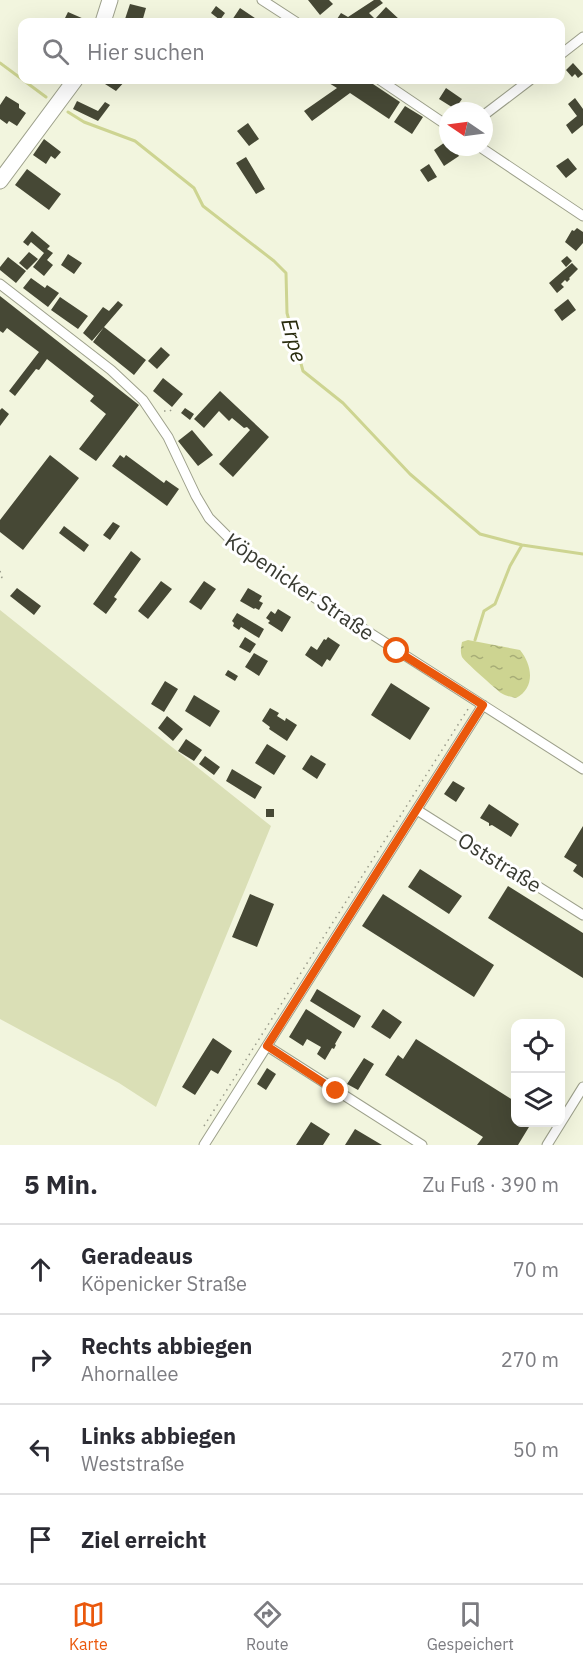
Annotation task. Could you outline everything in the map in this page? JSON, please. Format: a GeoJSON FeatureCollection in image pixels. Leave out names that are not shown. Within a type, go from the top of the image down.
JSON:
{"type":"FeatureCollection","features":[{"type":"Feature","properties":{"kind":"main road"},"geometry":{"type":"LineString","coordinates":[[104,18],[110,0]]}},
{"type":"Feature","properties":{"kind":"main road"},"geometry":{"type":"LineString","coordinates":[[0,181],[72,84]]}},
{"type":"Feature","properties":{"kind":"street"},"geometry":{"type":"LineString","coordinates":[[262,0],[290,18]]}},
{"type":"Feature","properties":{"kind":"street"},"geometry":{"type":"LineString","coordinates":[[565,52],[583,38]]}},
{"type":"Feature","properties":{"kind":"street"},"geometry":{"type":"LineString","coordinates":[[386,84],[439,120]]}},
{"type":"Feature","properties":{"kind":"street"},"geometry":{"type":"LineString","coordinates":[[493,108],[525,84]]}},
{"type":"Feature","properties":{"kind":"street"},"geometry":{"type":"LineString","coordinates":[[493,156],[583,216]]}},
{"type":"Feature","properties":{"kind":"street","name":"Köpenicker Straße"},"geometry":{"type":"LineString","coordinates":[[0,284],[111,370],[143,400],[168,437],[204,510],[232,542],[254,559],[583,769]]}},
{"type":"Feature","properties":{"kind":"street"},"geometry":{"type":"LineString","coordinates":[[204,1145],[483,705]]}},
{"type":"Feature","properties":{"kind":"street","name":"Oststraße"},"geometry":{"type":"LineString","coordinates":[[417,810],[583,915]]}},
{"type":"Feature","properties":{"kind":"street"},"geometry":{"type":"LineString","coordinates":[[267,1046],[422,1145]]}},
{"type":"Feature","properties":{"kind":"street"},"geometry":{"type":"LineString","coordinates":[[547,1145],[583,1087]]}},
{"type":"Feature","properties":{"kind":"path"},"geometry":{"type":"LineString","coordinates":[[164,411],[170,411],[173,408]]}},
{"type":"Feature","properties":{"kind":"path"},"geometry":{"type":"LineString","coordinates":[[0,571],[2,577],[0,580]]}},
{"type":"Feature","properties":{"kind":"path"},"geometry":{"type":"LineString","coordinates":[[203,1132],[205,1123],[474,699]]}},
{"type":"Feature","properties":{"kind":"shaded area"},"geometry":{"type":"Polygon","coordinates":[[[0,610],[271,826],[156,1107],[119,1083],[0,1019],[0,610]]]}},
{"type":"Feature","properties":{"kind":"water"},"geometry":{"type":"Polygon","coordinates":[[[468,640],[520,650],[528,663],[530,676],[529,683],[522,694],[516,698],[501,693],[462,657],[462,642],[468,640]]]}},
{"type":"Feature","properties":{"kind":"building"},"geometry":{"type":"Polygon","coordinates":[[[308,0],[329,0],[333,4],[320,15],[308,0]]]}},
{"type":"Feature","properties":{"kind":"building"},"geometry":{"type":"Polygon","coordinates":[[[374,0],[380,0],[383,3],[369,13],[374,18],[338,18],[341,13],[348,17],[374,0]]]}},
{"type":"Feature","properties":{"kind":"building"},"geometry":{"type":"Polygon","coordinates":[[[130,4],[146,8],[143,18],[125,18],[130,4]]]}},
{"type":"Feature","properties":{"kind":"building"},"geometry":{"type":"Polygon","coordinates":[[[216,6],[225,13],[221,18],[217,18],[211,13],[216,6]]]}},
{"type":"Feature","properties":{"kind":"building"},"geometry":{"type":"Polygon","coordinates":[[[386,7],[398,18],[376,18],[386,7]]]}},
{"type":"Feature","properties":{"kind":"building"},"geometry":{"type":"Polygon","coordinates":[[[240,8],[255,18],[233,18],[240,8]]]}},
{"type":"Feature","properties":{"kind":"building"},"geometry":{"type":"Polygon","coordinates":[[[68,12],[82,18],[65,18],[68,12]]]}},
{"type":"Feature","properties":{"kind":"building"},"geometry":{"type":"Polygon","coordinates":[[[573,63],[583,74],[578,78],[575,74],[572,77],[566,70],[573,63]]]}},
{"type":"Feature","properties":{"kind":"building"},"geometry":{"type":"Polygon","coordinates":[[[105,84],[122,84],[116,91],[105,84]]]}},
{"type":"Feature","properties":{"kind":"building"},"geometry":{"type":"Polygon","coordinates":[[[330,84],[373,84],[400,102],[389,119],[350,93],[312,121],[304,111],[337,88],[330,84]]]}},
{"type":"Feature","properties":{"kind":"building"},"geometry":{"type":"Polygon","coordinates":[[[446,88],[462,99],[460,102],[444,102],[439,99],[446,88]]]}},
{"type":"Feature","properties":{"kind":"building"},"geometry":{"type":"Polygon","coordinates":[[[6,96],[19,104],[19,108],[26,113],[17,126],[9,121],[7,124],[0,119],[0,105],[6,96]]]}},
{"type":"Feature","properties":{"kind":"building"},"geometry":{"type":"Polygon","coordinates":[[[575,98],[583,109],[583,125],[572,134],[566,125],[577,116],[568,104],[575,98]]]}},
{"type":"Feature","properties":{"kind":"building"},"geometry":{"type":"Polygon","coordinates":[[[77,101],[98,111],[105,102],[110,105],[98,121],[73,109],[77,101]]]}},
{"type":"Feature","properties":{"kind":"building"},"geometry":{"type":"Polygon","coordinates":[[[405,106],[423,117],[412,134],[394,122],[405,106]]]}},
{"type":"Feature","properties":{"kind":"building"},"geometry":{"type":"Polygon","coordinates":[[[248,123],[259,139],[249,146],[237,131],[248,123]]]}},
{"type":"Feature","properties":{"kind":"building"},"geometry":{"type":"Polygon","coordinates":[[[44,139],[61,152],[55,159],[51,156],[46,164],[33,155],[44,139]]]}},
{"type":"Feature","properties":{"kind":"building"},"geometry":{"type":"Polygon","coordinates":[[[439,146],[439,156],[459,156],[444,166],[434,150],[439,146]]]}},
{"type":"Feature","properties":{"kind":"building"},"geometry":{"type":"Polygon","coordinates":[[[246,157],[265,189],[256,194],[236,163],[246,157]]]}},
{"type":"Feature","properties":{"kind":"building"},"geometry":{"type":"Polygon","coordinates":[[[568,158],[577,169],[566,178],[556,166],[568,158]]]}},
{"type":"Feature","properties":{"kind":"building"},"geometry":{"type":"Polygon","coordinates":[[[429,164],[437,177],[428,182],[420,170],[429,164]]]}},
{"type":"Feature","properties":{"kind":"building"},"geometry":{"type":"Polygon","coordinates":[[[27,169],[61,194],[49,210],[15,185],[27,169]]]}},
{"type":"Feature","properties":{"kind":"building"},"geometry":{"type":"Polygon","coordinates":[[[577,228],[583,232],[583,243],[576,251],[565,242],[572,230],[577,228]]]}},
{"type":"Feature","properties":{"kind":"building"},"geometry":{"type":"Polygon","coordinates":[[[32,231],[50,246],[47,249],[53,253],[47,260],[53,265],[44,276],[33,267],[44,253],[31,242],[28,246],[23,242],[32,231]]]}},
{"type":"Feature","properties":{"kind":"building"},"geometry":{"type":"Polygon","coordinates":[[[29,252],[38,259],[27,270],[19,263],[29,252]]]}},
{"type":"Feature","properties":{"kind":"building"},"geometry":{"type":"Polygon","coordinates":[[[68,254],[82,263],[74,274],[61,265],[68,254]]]}},
{"type":"Feature","properties":{"kind":"building"},"geometry":{"type":"Polygon","coordinates":[[[567,256],[572,261],[566,267],[561,261],[567,256]]]}},
{"type":"Feature","properties":{"kind":"building"},"geometry":{"type":"Polygon","coordinates":[[[8,257],[26,271],[16,283],[0,270],[8,257]]]}},
{"type":"Feature","properties":{"kind":"building"},"geometry":{"type":"Polygon","coordinates":[[[572,263],[578,269],[567,282],[565,280],[561,284],[564,287],[557,293],[549,283],[572,263]]]}},
{"type":"Feature","properties":{"kind":"building"},"geometry":{"type":"Polygon","coordinates":[[[31,278],[45,288],[47,285],[59,293],[48,307],[23,288],[31,278]]]}},
{"type":"Feature","properties":{"kind":"building"},"geometry":{"type":"Polygon","coordinates":[[[0,296],[139,405],[96,461],[79,449],[106,414],[90,401],[94,396],[47,359],[15,396],[9,391],[39,352],[7,328],[3,333],[0,331],[0,296]]]}},
{"type":"Feature","properties":{"kind":"building"},"geometry":{"type":"Polygon","coordinates":[[[60,297],[88,316],[78,329],[51,310],[60,297]]]}},
{"type":"Feature","properties":{"kind":"building"},"geometry":{"type":"Polygon","coordinates":[[[568,299],[576,310],[562,321],[554,310],[568,299]]]}},
{"type":"Feature","properties":{"kind":"building"},"geometry":{"type":"Polygon","coordinates":[[[118,301],[123,305],[92,341],[83,333],[103,307],[109,311],[118,301]]]}},
{"type":"Feature","properties":{"kind":"building"},"geometry":{"type":"Polygon","coordinates":[[[104,327],[146,360],[134,375],[93,342],[104,327]]]}},
{"type":"Feature","properties":{"kind":"building"},"geometry":{"type":"Polygon","coordinates":[[[161,347],[170,355],[157,369],[148,361],[161,347]]]}},
{"type":"Feature","properties":{"kind":"building"},"geometry":{"type":"Polygon","coordinates":[[[163,378],[183,394],[172,407],[153,391],[163,378]]]}},
{"type":"Feature","properties":{"kind":"building"},"geometry":{"type":"Polygon","coordinates":[[[220,391],[269,437],[233,477],[219,464],[250,430],[232,418],[229,421],[219,411],[204,428],[194,419],[220,391]]]}},
{"type":"Feature","properties":{"kind":"building"},"geometry":{"type":"Polygon","coordinates":[[[2,408],[9,414],[0,426],[0,410],[2,408]]]}},
{"type":"Feature","properties":{"kind":"building"},"geometry":{"type":"Polygon","coordinates":[[[185,408],[194,414],[190,420],[181,413],[185,408]]]}},
{"type":"Feature","properties":{"kind":"building"},"geometry":{"type":"Polygon","coordinates":[[[192,430],[213,455],[198,466],[178,441],[192,430]]]}},
{"type":"Feature","properties":{"kind":"building"},"geometry":{"type":"Polygon","coordinates":[[[50,455],[79,478],[23,550],[0,532],[0,520],[50,455]]]}},
{"type":"Feature","properties":{"kind":"building"},"geometry":{"type":"Polygon","coordinates":[[[120,455],[124,458],[126,455],[164,483],[166,480],[179,489],[167,506],[112,466],[120,455]]]}},
{"type":"Feature","properties":{"kind":"building"},"geometry":{"type":"Polygon","coordinates":[[[113,522],[120,526],[110,540],[103,535],[113,522]]]}},
{"type":"Feature","properties":{"kind":"building"},"geometry":{"type":"Polygon","coordinates":[[[64,526],[89,545],[84,552],[59,533],[64,526]]]}},
{"type":"Feature","properties":{"kind":"building"},"geometry":{"type":"Polygon","coordinates":[[[131,551],[141,559],[114,597],[117,599],[106,614],[93,604],[131,551]]]}},
{"type":"Feature","properties":{"kind":"building"},"geometry":{"type":"Polygon","coordinates":[[[161,581],[172,589],[148,619],[138,611],[161,581]]]}},
{"type":"Feature","properties":{"kind":"building"},"geometry":{"type":"Polygon","coordinates":[[[204,581],[216,589],[201,610],[189,602],[204,581]]]}},
{"type":"Feature","properties":{"kind":"building"},"geometry":{"type":"Polygon","coordinates":[[[17,588],[41,606],[34,615],[10,596],[17,588]]]}},
{"type":"Feature","properties":{"kind":"building"},"geometry":{"type":"Polygon","coordinates":[[[248,588],[262,596],[259,601],[263,603],[259,610],[240,601],[248,588]]]}},
{"type":"Feature","properties":{"kind":"building"},"geometry":{"type":"Polygon","coordinates":[[[278,609],[291,617],[282,632],[268,623],[270,621],[266,618],[271,611],[275,614],[278,609]]]}},
{"type":"Feature","properties":{"kind":"building"},"geometry":{"type":"Polygon","coordinates":[[[237,613],[264,629],[259,638],[241,627],[239,630],[233,626],[232,621],[237,613]]]}},
{"type":"Feature","properties":{"kind":"building"},"geometry":{"type":"Polygon","coordinates":[[[245,637],[256,644],[250,653],[239,647],[245,637]]]}},
{"type":"Feature","properties":{"kind":"building"},"geometry":{"type":"Polygon","coordinates":[[[328,637],[340,645],[330,661],[327,659],[322,667],[305,655],[311,646],[317,650],[328,637]]]}},
{"type":"Feature","properties":{"kind":"building"},"geometry":{"type":"Polygon","coordinates":[[[254,653],[268,661],[259,676],[245,667],[254,653]]]}},
{"type":"Feature","properties":{"kind":"building"},"geometry":{"type":"Polygon","coordinates":[[[228,670],[238,676],[235,681],[225,675],[228,670]]]}},
{"type":"Feature","properties":{"kind":"building"},"geometry":{"type":"Polygon","coordinates":[[[165,681],[178,689],[164,712],[151,704],[165,681]]]}},
{"type":"Feature","properties":{"kind":"building"},"geometry":{"type":"Polygon","coordinates":[[[391,683],[430,708],[410,740],[371,715],[391,683]]]}},
{"type":"Feature","properties":{"kind":"building"},"geometry":{"type":"Polygon","coordinates":[[[194,695],[220,711],[210,727],[185,711],[194,695]]]}},
{"type":"Feature","properties":{"kind":"building"},"geometry":{"type":"Polygon","coordinates":[[[270,708],[279,713],[277,716],[285,721],[286,718],[297,725],[287,741],[269,729],[270,727],[262,721],[270,708]]]}},
{"type":"Feature","properties":{"kind":"building"},"geometry":{"type":"Polygon","coordinates":[[[167,716],[183,729],[173,741],[158,728],[167,716]]]}},
{"type":"Feature","properties":{"kind":"building"},"geometry":{"type":"Polygon","coordinates":[[[186,739],[202,750],[194,761],[178,751],[186,739]]]}},
{"type":"Feature","properties":{"kind":"building"},"geometry":{"type":"Polygon","coordinates":[[[267,744],[286,756],[274,775],[255,763],[267,744]]]}},
{"type":"Feature","properties":{"kind":"building"},"geometry":{"type":"Polygon","coordinates":[[[311,755],[326,764],[317,779],[302,769],[311,755]]]}},
{"type":"Feature","properties":{"kind":"building"},"geometry":{"type":"Polygon","coordinates":[[[205,756],[220,767],[214,775],[199,764],[205,756]]]}},
{"type":"Feature","properties":{"kind":"building"},"geometry":{"type":"Polygon","coordinates":[[[232,769],[262,787],[255,799],[226,781],[232,769]]]}},
{"type":"Feature","properties":{"kind":"building"},"geometry":{"type":"Polygon","coordinates":[[[453,781],[465,788],[456,802],[444,794],[453,781]]]}},
{"type":"Feature","properties":{"kind":"building"},"geometry":{"type":"Polygon","coordinates":[[[489,804],[519,824],[511,837],[492,825],[489,826],[489,823],[480,818],[489,804]]]}},
{"type":"Feature","properties":{"kind":"building"},"geometry":{"type":"Polygon","coordinates":[[[266,809],[274,809],[274,817],[266,817],[266,809]]]}},
{"type":"Feature","properties":{"kind":"building"},"geometry":{"type":"Polygon","coordinates":[[[583,826],[583,878],[573,871],[577,865],[564,857],[583,826]]]}},
{"type":"Feature","properties":{"kind":"building"},"geometry":{"type":"Polygon","coordinates":[[[420,869],[462,896],[449,914],[408,887],[420,869]]]}},
{"type":"Feature","properties":{"kind":"building"},"geometry":{"type":"Polygon","coordinates":[[[508,886],[583,933],[583,978],[488,918],[508,886]]]}},
{"type":"Feature","properties":{"kind":"building"},"geometry":{"type":"Polygon","coordinates":[[[250,894],[274,904],[257,947],[232,937],[250,894]]]}},
{"type":"Feature","properties":{"kind":"building"},"geometry":{"type":"Polygon","coordinates":[[[383,894],[494,965],[474,997],[362,926],[383,894]]]}},
{"type":"Feature","properties":{"kind":"building"},"geometry":{"type":"Polygon","coordinates":[[[317,989],[361,1016],[354,1028],[310,1001],[317,989]]]}},
{"type":"Feature","properties":{"kind":"building"},"geometry":{"type":"Polygon","coordinates":[[[306,1009],[342,1032],[334,1049],[332,1048],[325,1060],[317,1054],[321,1047],[307,1039],[303,1046],[289,1037],[306,1009]]]}},
{"type":"Feature","properties":{"kind":"building"},"geometry":{"type":"Polygon","coordinates":[[[383,1009],[402,1022],[390,1039],[371,1027],[383,1009]]]}},
{"type":"Feature","properties":{"kind":"building"},"geometry":{"type":"Polygon","coordinates":[[[213,1038],[232,1051],[218,1074],[211,1070],[195,1095],[182,1087],[213,1038]]]}},
{"type":"Feature","properties":{"kind":"building"},"geometry":{"type":"Polygon","coordinates":[[[416,1039],[511,1099],[511,1127],[529,1127],[518,1145],[477,1145],[483,1137],[385,1075],[398,1055],[403,1059],[416,1039]]]}},
{"type":"Feature","properties":{"kind":"building"},"geometry":{"type":"Polygon","coordinates":[[[364,1058],[374,1064],[358,1090],[347,1084],[364,1058]]]}},
{"type":"Feature","properties":{"kind":"building"},"geometry":{"type":"Polygon","coordinates":[[[267,1068],[276,1074],[266,1090],[257,1084],[267,1068]]]}},
{"type":"Feature","properties":{"kind":"building"},"geometry":{"type":"Polygon","coordinates":[[[311,1122],[330,1134],[323,1145],[296,1145],[311,1122]]]}},
{"type":"Feature","properties":{"kind":"building"},"geometry":{"type":"Polygon","coordinates":[[[355,1129],[382,1145],[345,1145],[355,1129]]]}},
{"type":"Feature","properties":{"kind":"waterway","name":"Erpe"},"geometry":{"type":"LineString","coordinates":[[0,63],[18,76]]}},
{"type":"Feature","properties":{"kind":"waterway","name":"Erpe"},"geometry":{"type":"LineString","coordinates":[[28,84],[46,97]]}},
{"type":"Feature","properties":{"kind":"waterway","name":"Erpe"},"geometry":{"type":"LineString","coordinates":[[68,112],[84,122],[135,141],[194,188],[203,206],[286,273],[287,313],[303,371],[343,403],[410,474],[480,534],[522,545],[583,554]]}},
{"type":"Feature","properties":{"kind":"waterway"},"geometry":{"type":"LineString","coordinates":[[475,640],[484,611],[495,604],[510,566],[522,545]]}},
{"type":"Feature","properties":{"kind":"route"},"geometry":{"type":"LineString","coordinates":[[336,1091],[267,1046],[483,705],[397,651]]}}]}
